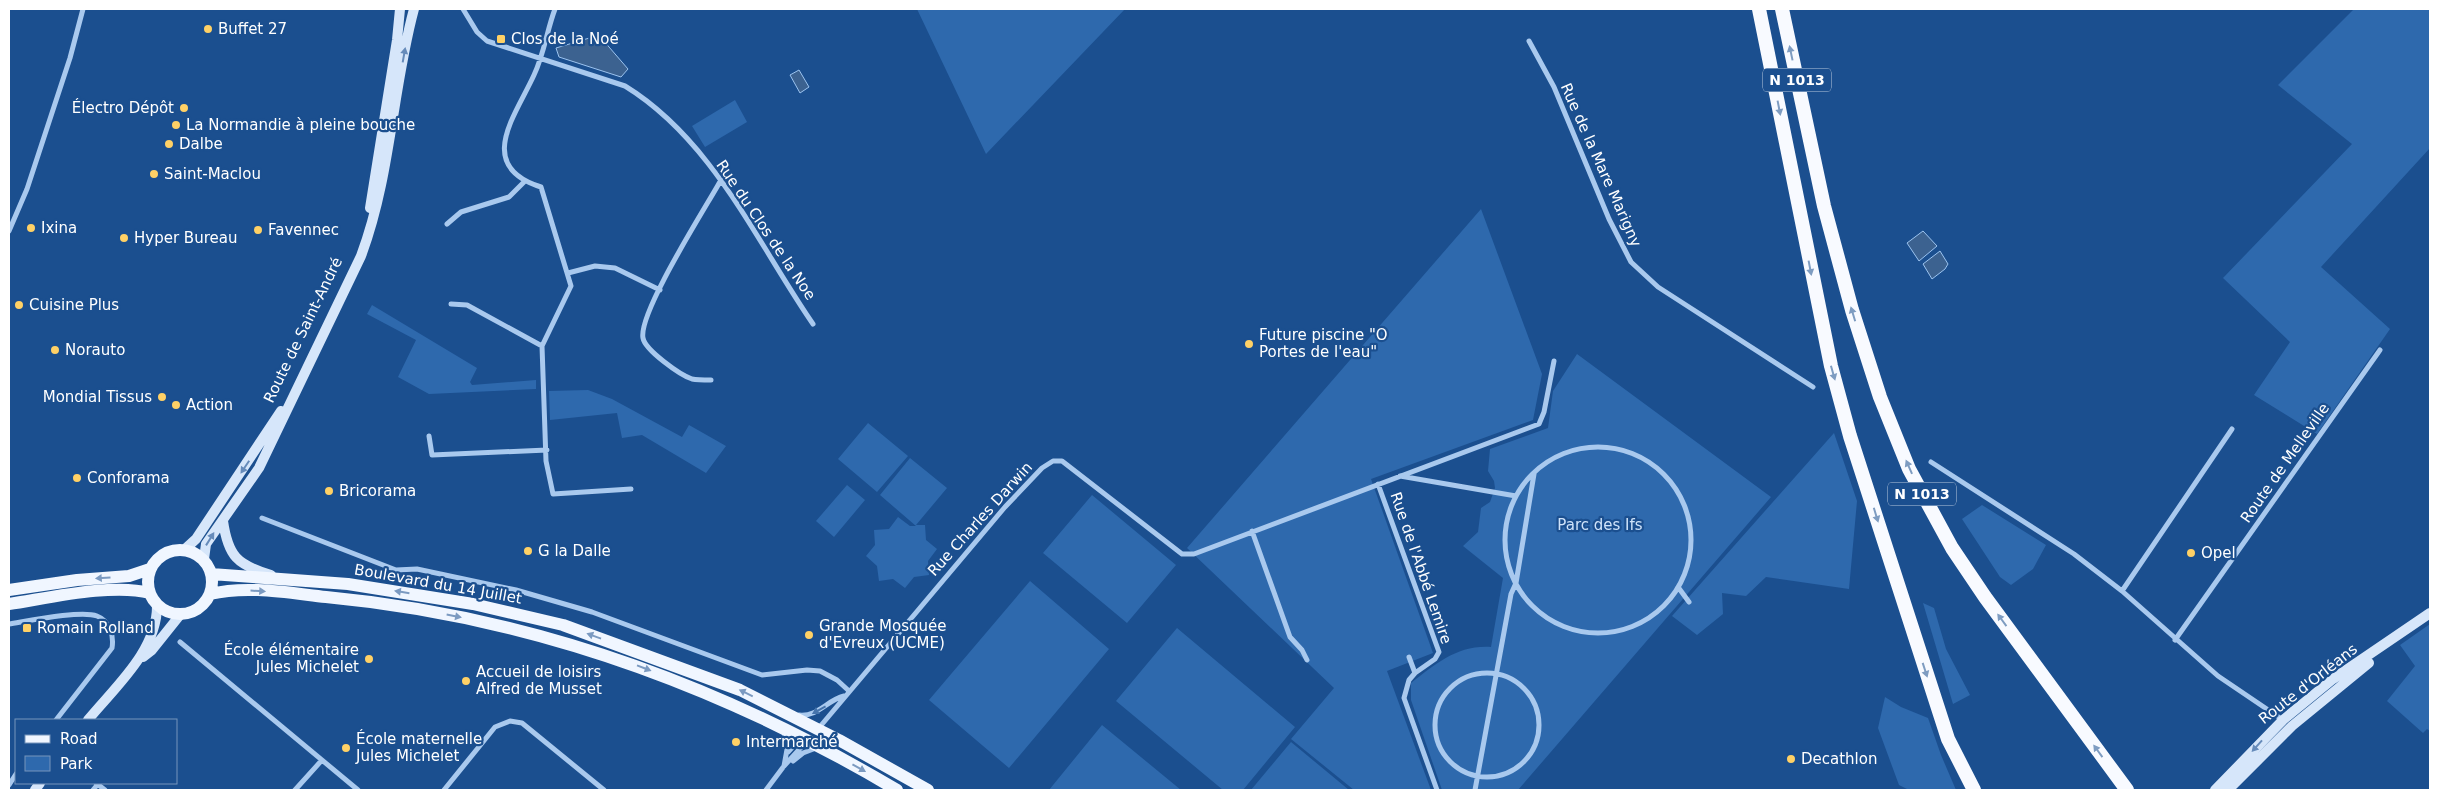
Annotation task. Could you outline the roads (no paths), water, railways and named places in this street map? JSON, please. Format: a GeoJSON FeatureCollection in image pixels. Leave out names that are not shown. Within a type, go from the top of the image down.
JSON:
{"type":"FeatureCollection","features":[{"type":"Feature","properties":{"kind":"highway","name":"N 1013"},"geometry":{"type":"LineString","coordinates":[[1759,9],[1814,292],[1831,366],[1856,454],[1948,739],[1974,790]]}},
{"type":"Feature","properties":{"kind":"highway","name":"N 1013"},"geometry":{"type":"LineString","coordinates":[[1782,9],[1824,206],[1852,310],[1880,397],[1910,469],[1924,500],[1952,548],[2127,790]]}},
{"type":"Feature","properties":{"kind":"main road","name":"Route de Saint-André"},"geometry":{"type":"LineString","coordinates":[[184,550],[196,540],[282,410],[360,248],[369,217],[397,40],[400,9]]}},
{"type":"Feature","properties":{"kind":"main road","name":"Route de Saint-André"},"geometry":{"type":"LineString","coordinates":[[204,559],[206,544],[263,460],[361,256],[372,226],[382,184],[404,55],[414,9]]}},
{"type":"Feature","properties":{"kind":"main road"},"geometry":{"type":"LineString","coordinates":[[222,521],[227,543],[239,562],[247,568],[284,580]]}},
{"type":"Feature","properties":{"kind":"main road"},"geometry":{"type":"LineString","coordinates":[[89,719],[136,662],[156,627],[157,606],[150,593],[148,578],[150,569],[158,557],[167,552],[184,550],[204,559],[211,574],[213,584],[210,594],[200,608],[180,615],[168,612],[157,606]]}},
{"type":"Feature","properties":{"kind":"main road"},"geometry":{"type":"LineString","coordinates":[[9,590],[77,580],[129,576],[150,569]]}},
{"type":"Feature","properties":{"kind":"main road","name":"Boulevard du 14 Juillet"},"geometry":{"type":"LineString","coordinates":[[211,574],[348,584],[473,604],[564,625],[740,690],[790,714],[928,790]]}},
{"type":"Feature","properties":{"kind":"main road"},"geometry":{"type":"LineString","coordinates":[[9,604],[98,592],[129,590],[150,593]]}},
{"type":"Feature","properties":{"kind":"main road","name":"Boulevard du 14 Juillet"},"geometry":{"type":"LineString","coordinates":[[210,594],[232,590],[354,599],[412,608],[516,629],[634,664],[711,694],[808,740],[897,790]]}},
{"type":"Feature","properties":{"kind":"main road","name":"Route d'Orléans"},"geometry":{"type":"LineString","coordinates":[[2215,790],[2283,720],[2333,679],[2430,613]]}},
{"type":"Feature","properties":{"kind":"main road"},"geometry":{"type":"LineString","coordinates":[[136,662],[152,650],[180,615]]}},
{"type":"Feature","properties":{"kind":"main road","name":"Route d'Orléans"},"geometry":{"type":"LineString","coordinates":[[2228,790],[2292,726],[2405,631]]}},
{"type":"Feature","properties":{"kind":"main road"},"geometry":{"type":"LineString","coordinates":[[808,740],[818,729]]}},
{"type":"Feature","properties":{"kind":"street"},"geometry":{"type":"LineString","coordinates":[[9,231],[28,189],[70,58],[83,9]]}},
{"type":"Feature","properties":{"kind":"street","name":"Rue du Clos de la Noe"},"geometry":{"type":"LineString","coordinates":[[462,9],[477,32],[487,41],[625,86],[640,96],[686,139],[721,180],[814,324]]}},
{"type":"Feature","properties":{"kind":"street"},"geometry":{"type":"LineString","coordinates":[[555,9],[535,74],[507,129],[505,140],[506,152],[512,172],[524,182],[541,187],[571,286],[542,346],[546,461],[553,494],[631,489]]}},
{"type":"Feature","properties":{"kind":"street","name":"Rue de la Mare Marigny"},"geometry":{"type":"LineString","coordinates":[[1529,41],[1554,87],[1620,244],[1631,262],[1658,287],[1813,387]]}},
{"type":"Feature","properties":{"kind":"street"},"geometry":{"type":"LineString","coordinates":[[711,380],[692,379],[651,352],[643,338],[644,322],[721,180]]}},
{"type":"Feature","properties":{"kind":"street"},"geometry":{"type":"LineString","coordinates":[[447,224],[461,212],[509,197],[524,182]]}},
{"type":"Feature","properties":{"kind":"street"},"geometry":{"type":"LineString","coordinates":[[568,273],[595,266],[615,268],[660,290]]}},
{"type":"Feature","properties":{"kind":"street"},"geometry":{"type":"LineString","coordinates":[[450,304],[467,305],[542,346]]}},
{"type":"Feature","properties":{"kind":"street","name":"Route de Melleville"},"geometry":{"type":"LineString","coordinates":[[2175,640],[2380,350]]}},
{"type":"Feature","properties":{"kind":"street","name":"Rue Charles Darwin"},"geometry":{"type":"LineString","coordinates":[[818,729],[1005,507],[1042,468],[1052,461],[1062,461],[1182,554],[1194,554],[1252,530],[1539,424],[1544,412],[1554,361]]}},
{"type":"Feature","properties":{"kind":"street"},"geometry":{"type":"LineString","coordinates":[[2122,591],[2232,429]]}},
{"type":"Feature","properties":{"kind":"street"},"geometry":{"type":"LineString","coordinates":[[429,436],[432,455],[547,450]]}},
{"type":"Feature","properties":{"kind":"street"},"geometry":{"type":"LineString","coordinates":[[1594,447],[1620,450],[1645,460],[1656,467],[1674,487],[1684,504],[1689,523],[1691,537],[1688,563],[1678,587],[1657,612],[1628,628],[1596,633],[1580,631],[1550,619],[1536,609],[1516,583],[1510,570],[1506,540],[1510,510],[1516,496],[1534,472],[1544,464],[1568,452],[1594,447]]}},
{"type":"Feature","properties":{"kind":"street"},"geometry":{"type":"LineString","coordinates":[[1932,462],[2074,554],[2122,591],[2175,640],[2218,676],[2283,720]]}},
{"type":"Feature","properties":{"kind":"street"},"geometry":{"type":"LineString","coordinates":[[1475,790],[1511,594],[1516,583],[1534,472]]}},
{"type":"Feature","properties":{"kind":"street"},"geometry":{"type":"LineString","coordinates":[[1399,476],[1516,496]]}},
{"type":"Feature","properties":{"kind":"street","name":"Rue de l'Abbé Lemire"},"geometry":{"type":"LineString","coordinates":[[1378,484],[1439,652],[1435,659],[1415,673],[1405,688],[1404,698],[1437,790]]}},
{"type":"Feature","properties":{"kind":"street"},"geometry":{"type":"LineString","coordinates":[[262,518],[396,570],[417,568],[592,612],[762,675],[807,670],[820,672],[837,680],[847,694],[836,698],[807,716],[790,714]]}},
{"type":"Feature","properties":{"kind":"street"},"geometry":{"type":"LineString","coordinates":[[1252,530],[1290,637],[1302,650],[1307,660]]}},
{"type":"Feature","properties":{"kind":"street"},"geometry":{"type":"LineString","coordinates":[[1678,587],[1689,602]]}},
{"type":"Feature","properties":{"kind":"street"},"geometry":{"type":"LineString","coordinates":[[9,624],[86,614],[102,618],[111,629],[112,648],[57,719]]}},
{"type":"Feature","properties":{"kind":"street"},"geometry":{"type":"LineString","coordinates":[[180,642],[358,790]]}},
{"type":"Feature","properties":{"kind":"street"},"geometry":{"type":"LineString","coordinates":[[1409,657],[1415,673]]}},
{"type":"Feature","properties":{"kind":"street"},"geometry":{"type":"LineString","coordinates":[[1497,673],[1521,685],[1530,695],[1536,707],[1539,721],[1538,734],[1534,747],[1527,759],[1517,768],[1498,776],[1478,776],[1456,767],[1441,749],[1435,727],[1436,715],[1442,699],[1453,685],[1474,674],[1497,673]]}},
{"type":"Feature","properties":{"kind":"street"},"geometry":{"type":"LineString","coordinates":[[444,790],[494,727],[510,721],[522,723],[604,790]]}},
{"type":"Feature","properties":{"kind":"street"},"geometry":{"type":"LineString","coordinates":[[781,727],[788,744],[784,766]]}},
{"type":"Feature","properties":{"kind":"street"},"geometry":{"type":"LineString","coordinates":[[786,756],[798,742],[808,740]]}},
{"type":"Feature","properties":{"kind":"street"},"geometry":{"type":"LineString","coordinates":[[766,790],[784,766],[808,740]]}},
{"type":"Feature","properties":{"kind":"street"},"geometry":{"type":"LineString","coordinates":[[784,766],[803,753],[820,747]]}},
{"type":"Feature","properties":{"kind":"street"},"geometry":{"type":"LineString","coordinates":[[295,790],[322,760]]}},
{"type":"Feature","properties":{"kind":"street"},"geometry":{"type":"LineString","coordinates":[[93,790],[97,784],[105,790]]}},
{"type":"Feature","properties":{"kind":"place","name":"Buffet 27"},"geometry":{"type":"Point","coordinates":[208,29]}},
{"type":"Feature","properties":{"kind":"place","name":"Clos de la Noé"},"geometry":{"type":"Point","coordinates":[501,39]}},
{"type":"Feature","properties":{"kind":"place","name":"Électro Dépôt"},"geometry":{"type":"Point","coordinates":[184,108]}},
{"type":"Feature","properties":{"kind":"place","name":"La Normandie à pleine bouche"},"geometry":{"type":"Point","coordinates":[176,125]}},
{"type":"Feature","properties":{"kind":"place","name":"Dalbe"},"geometry":{"type":"Point","coordinates":[169,144]}},
{"type":"Feature","properties":{"kind":"place","name":"Saint-Maclou"},"geometry":{"type":"Point","coordinates":[154,174]}},
{"type":"Feature","properties":{"kind":"place","name":"Ixina"},"geometry":{"type":"Point","coordinates":[31,228]}},
{"type":"Feature","properties":{"kind":"place","name":"Favennec"},"geometry":{"type":"Point","coordinates":[258,230]}},
{"type":"Feature","properties":{"kind":"place","name":"Hyper Bureau"},"geometry":{"type":"Point","coordinates":[124,238]}},
{"type":"Feature","properties":{"kind":"place","name":"Cuisine Plus"},"geometry":{"type":"Point","coordinates":[19,305]}},
{"type":"Feature","properties":{"kind":"place","name":"Future piscine \"O Portes de l'eau\""},"geometry":{"type":"Point","coordinates":[1249,344]}},
{"type":"Feature","properties":{"kind":"place","name":"Norauto"},"geometry":{"type":"Point","coordinates":[55,350]}},
{"type":"Feature","properties":{"kind":"place","name":"Mondial Tissus"},"geometry":{"type":"Point","coordinates":[162,397]}},
{"type":"Feature","properties":{"kind":"place","name":"Action"},"geometry":{"type":"Point","coordinates":[176,405]}},
{"type":"Feature","properties":{"kind":"place","name":"Conforama"},"geometry":{"type":"Point","coordinates":[77,478]}},
{"type":"Feature","properties":{"kind":"place","name":"Bricorama"},"geometry":{"type":"Point","coordinates":[329,491]}},
{"type":"Feature","properties":{"kind":"place","name":"G la Dalle"},"geometry":{"type":"Point","coordinates":[528,551]}},
{"type":"Feature","properties":{"kind":"place","name":"Opel"},"geometry":{"type":"Point","coordinates":[2191,553]}},
{"type":"Feature","properties":{"kind":"place","name":"Romain Rolland"},"geometry":{"type":"Point","coordinates":[27,628]}},
{"type":"Feature","properties":{"kind":"place","name":"Grande Mosquée d'Evreux (UCME)"},"geometry":{"type":"Point","coordinates":[809,635]}},
{"type":"Feature","properties":{"kind":"place","name":"École élémentaire Jules Michelet"},"geometry":{"type":"Point","coordinates":[369,659]}},
{"type":"Feature","properties":{"kind":"place","name":"Accueil de loisirs Alfred de Musset"},"geometry":{"type":"Point","coordinates":[466,681]}},
{"type":"Feature","properties":{"kind":"place","name":"Intermarché"},"geometry":{"type":"Point","coordinates":[736,742]}},
{"type":"Feature","properties":{"kind":"place","name":"École maternelle Jules Michelet"},"geometry":{"type":"Point","coordinates":[346,748]}},
{"type":"Feature","properties":{"kind":"place","name":"Decathlon"},"geometry":{"type":"Point","coordinates":[1791,759]}},
{"type":"Feature","properties":{"kind":"park label","name":"Parc des Ifs"},"geometry":{"type":"Point","coordinates":[1600,525]}}]}
